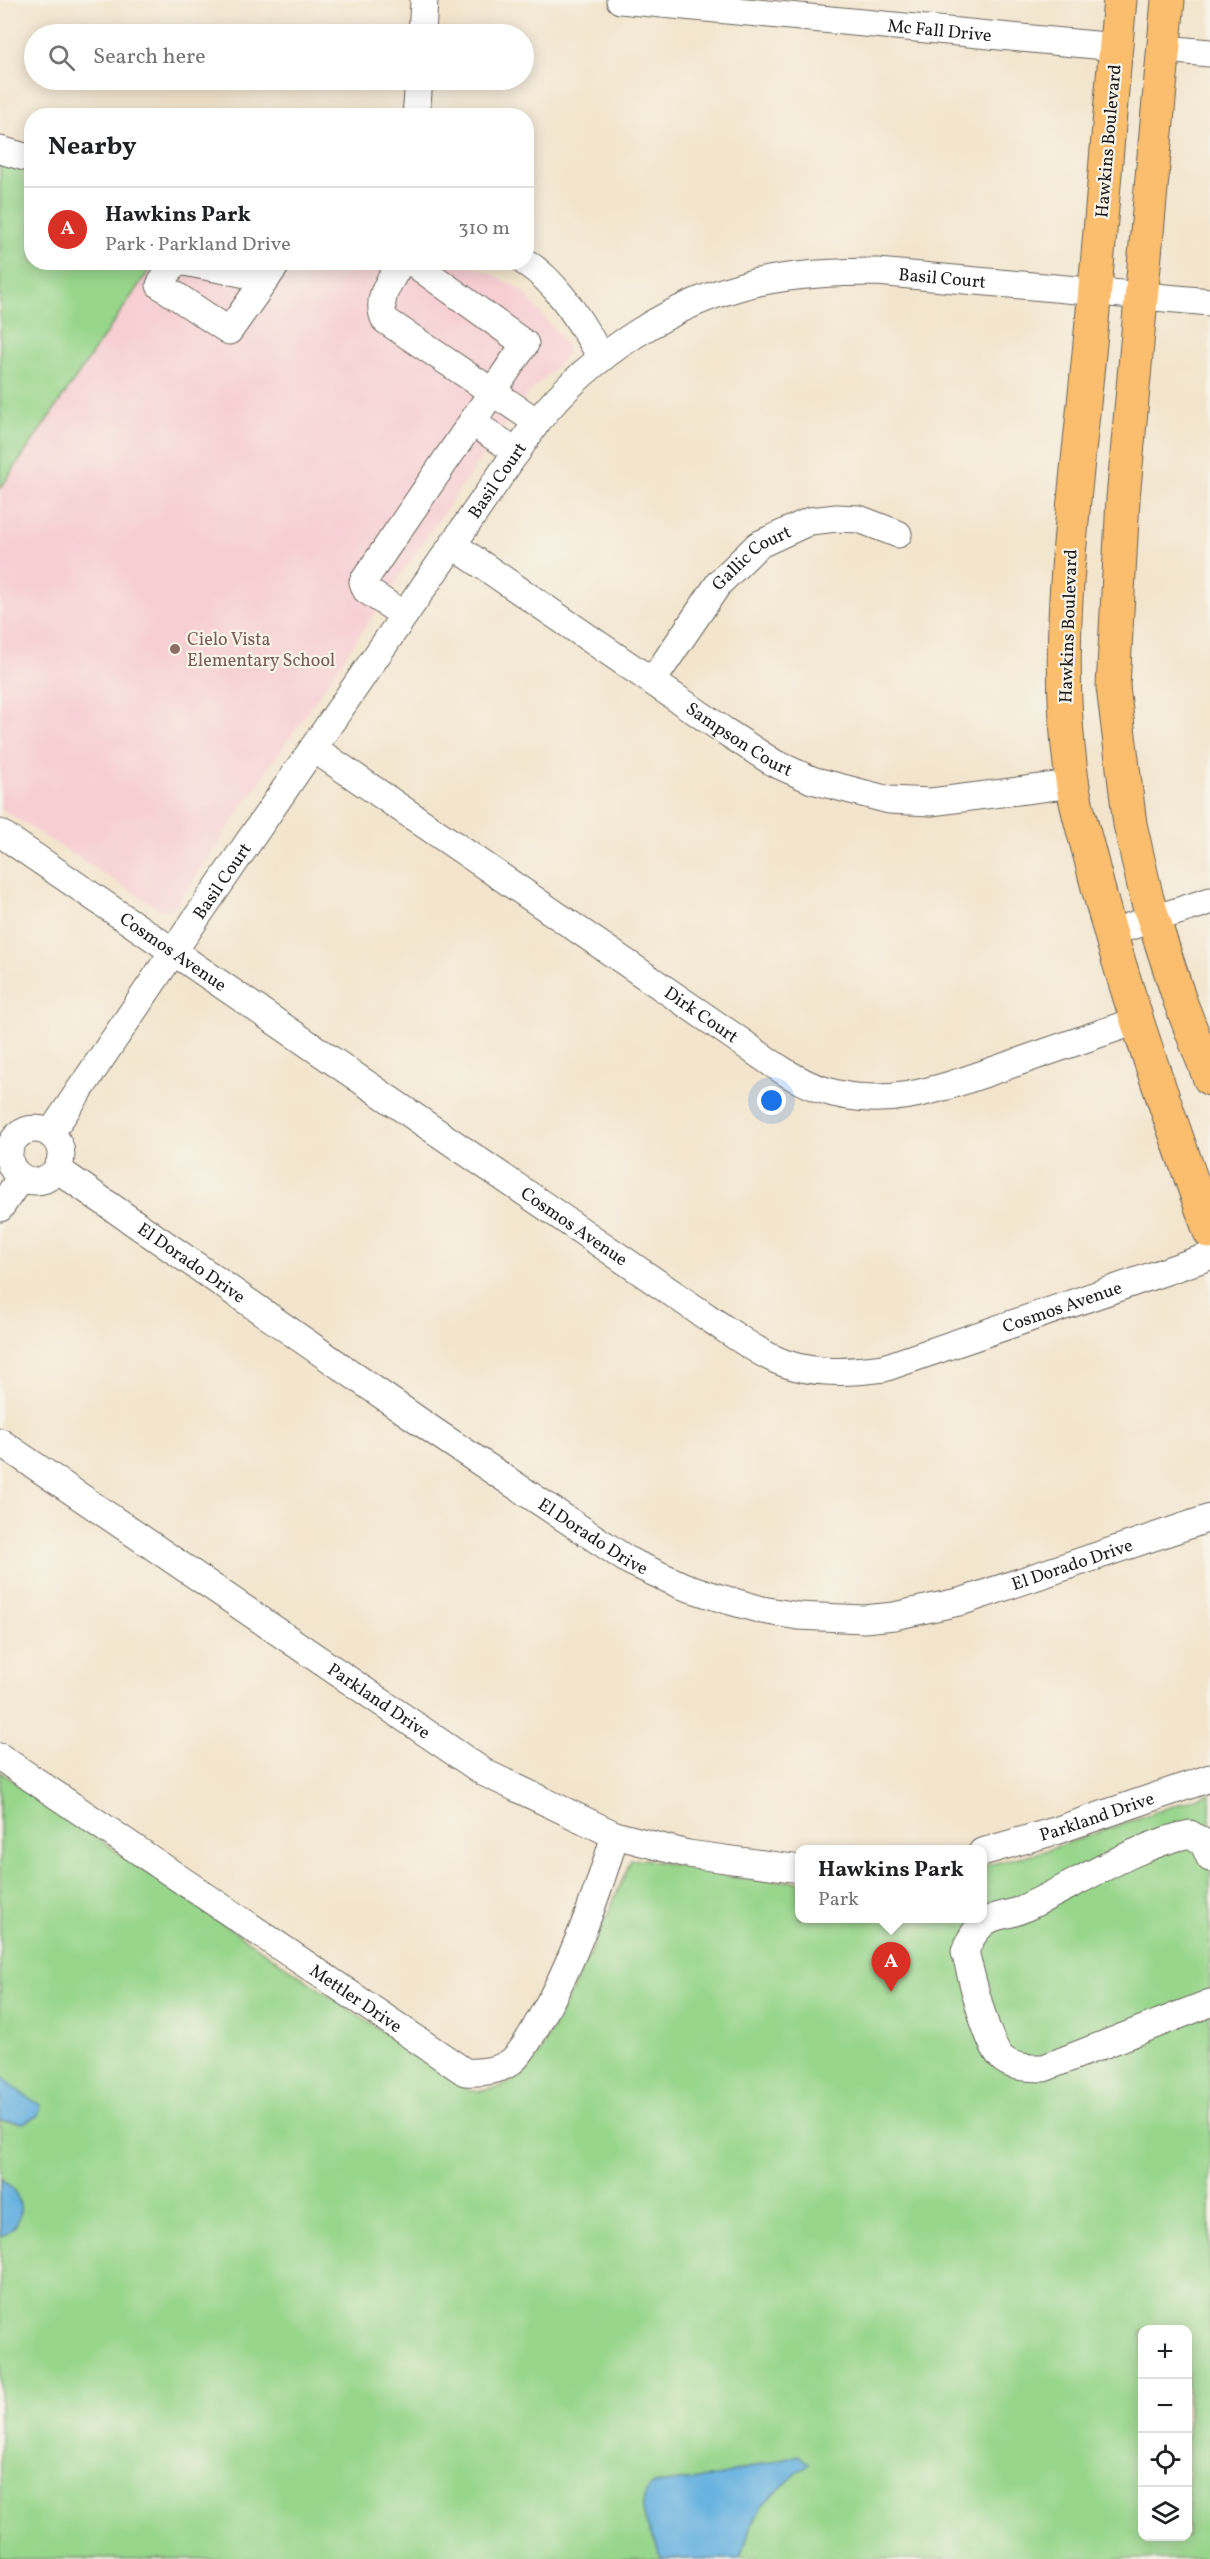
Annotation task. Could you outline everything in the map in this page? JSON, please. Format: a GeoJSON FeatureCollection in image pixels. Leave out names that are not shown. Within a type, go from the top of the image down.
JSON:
{"type":"FeatureCollection","features":[{"type":"Feature","properties":{"kind":"main road","name":"Hawkins Boulevard"},"geometry":{"type":"LineString","coordinates":[[1120,0],[1095,292],[1066,580],[1064,672],[1066,734],[1072,784],[1109,933],[1136,1021],[1210,1232]]}},
{"type":"Feature","properties":{"kind":"main road"},"geometry":{"type":"LineString","coordinates":[[1168,0],[1123,499],[1113,687],[1130,824],[1153,919],[1180,1001],[1210,1079]]}},
{"type":"Feature","properties":{"kind":"street"},"geometry":{"type":"LineString","coordinates":[[423,24],[424,0]]}},
{"type":"Feature","properties":{"kind":"street","name":"Mc Fall Drive"},"geometry":{"type":"LineString","coordinates":[[620,0],[1116,47]]}},
{"type":"Feature","properties":{"kind":"street"},"geometry":{"type":"LineString","coordinates":[[1163,49],[1210,53]]}},
{"type":"Feature","properties":{"kind":"street"},"geometry":{"type":"LineString","coordinates":[[417,108],[418,90]]}},
{"type":"Feature","properties":{"kind":"street"},"geometry":{"type":"LineString","coordinates":[[0,150],[24,157]]}},
{"type":"Feature","properties":{"kind":"street"},"geometry":{"type":"LineString","coordinates":[[534,268],[551,284],[576,316],[602,358]]}},
{"type":"Feature","properties":{"kind":"street"},"geometry":{"type":"LineString","coordinates":[[170,270],[160,285],[229,331],[273,270]]}},
{"type":"Feature","properties":{"kind":"street"},"geometry":{"type":"LineString","coordinates":[[397,270],[381,298],[380,309],[385,320],[537,422]]}},
{"type":"Feature","properties":{"kind":"street"},"geometry":{"type":"LineString","coordinates":[[404,615],[366,590],[363,582],[494,393],[525,344],[423,270]]}},
{"type":"Feature","properties":{"kind":"street","name":"Basil Court"},"geometry":{"type":"LineString","coordinates":[[50,1134],[537,422],[579,376],[602,358],[663,319],[727,291],[775,279],[827,273],[877,272],[1210,302]]}},
{"type":"Feature","properties":{"kind":"street"},"geometry":{"type":"LineString","coordinates":[[473,423],[517,452]]}},
{"type":"Feature","properties":{"kind":"street","name":"Gallic Court"},"geometry":{"type":"LineString","coordinates":[[653,680],[719,583],[758,545],[810,521],[837,518],[859,519],[898,534]]}},
{"type":"Feature","properties":{"kind":"street","name":"Sampson Court"},"geometry":{"type":"LineString","coordinates":[[453,545],[723,730],[774,763],[812,780],[889,801],[931,802],[1072,784]]}},
{"type":"Feature","properties":{"kind":"street","name":"Dirk Court"},"geometry":{"type":"LineString","coordinates":[[313,748],[730,1034],[794,1076],[818,1088],[844,1096],[873,1098],[928,1093],[1136,1021]]}},
{"type":"Feature","properties":{"kind":"street","name":"Cosmos Avenue"},"geometry":{"type":"LineString","coordinates":[[0,833],[707,1317],[769,1356],[786,1364],[823,1371],[848,1372],[884,1368],[1210,1256]]}},
{"type":"Feature","properties":{"kind":"street"},"geometry":{"type":"LineString","coordinates":[[1109,933],[1210,901]]}},
{"type":"Feature","properties":{"kind":"street"},"geometry":{"type":"LineString","coordinates":[[31,1130],[41,1130],[50,1134],[57,1142],[60,1151],[57,1169],[50,1176],[40,1180],[31,1181],[21,1177],[13,1170],[9,1160],[7,1135],[31,1130]]}},
{"type":"Feature","properties":{"kind":"street","name":"El Dorado Drive"},"geometry":{"type":"LineString","coordinates":[[57,1169],[435,1431],[629,1562],[683,1586],[720,1598],[762,1610],[798,1616],[864,1619],[894,1616],[963,1601],[1210,1518]]}},
{"type":"Feature","properties":{"kind":"street"},"geometry":{"type":"LineString","coordinates":[[0,1208],[21,1177]]}},
{"type":"Feature","properties":{"kind":"street","name":"Parkland Drive"},"geometry":{"type":"LineString","coordinates":[[0,1442],[485,1773],[615,1835],[688,1854],[795,1868]]}},
{"type":"Feature","properties":{"kind":"street","name":"Mettler Drive"},"geometry":{"type":"LineString","coordinates":[[0,1756],[465,2072],[477,2073],[502,2066],[512,2061],[527,2043],[582,1938],[615,1835]]}},
{"type":"Feature","properties":{"kind":"street","name":"Parkland Drive"},"geometry":{"type":"LineString","coordinates":[[987,1851],[1055,1831],[1210,1778]]}},
{"type":"Feature","properties":{"kind":"street"},"geometry":{"type":"LineString","coordinates":[[987,1920],[1018,1911],[1176,1837],[1190,1834],[1203,1842],[1210,1858]]}},
{"type":"Feature","properties":{"kind":"street"},"geometry":{"type":"LineString","coordinates":[[984,1923],[969,1939],[965,1952],[993,2048],[1005,2061],[1024,2068],[1044,2068],[1210,2003]]}},
{"type":"Feature","properties":{"kind":"shaded area","name":"Cielo Vista Elementary School"},"geometry":{"type":"Polygon","coordinates":[[[149,270],[483,270],[523,291],[566,344],[567,353],[561,362],[528,394],[488,448],[174,907],[166,910],[159,909],[0,808],[0,489],[149,270]]]}},
{"type":"Feature","properties":{"kind":"green space"},"geometry":{"type":"Polygon","coordinates":[[[0,163],[24,170],[24,270],[149,270],[0,489],[0,163]]]}},
{"type":"Feature","properties":{"kind":"green space"},"geometry":{"type":"Polygon","coordinates":[[[0,1772],[469,2091],[493,2089],[507,2084],[521,2076],[537,2057],[579,1976],[631,1860],[644,1859],[737,1878],[795,1882],[795,1923],[987,1923],[987,1865],[1045,1851],[1210,1793],[1210,2559],[0,2559],[0,1772]]]}},
{"type":"Feature","properties":{"kind":"water"},"geometry":{"type":"Polygon","coordinates":[[[0,2075],[25,2096],[41,2105],[38,2116],[23,2123],[0,2120],[0,2075]]]}},
{"type":"Feature","properties":{"kind":"water"},"geometry":{"type":"Polygon","coordinates":[[[0,2179],[15,2192],[20,2208],[16,2224],[0,2237],[0,2179]]]}},
{"type":"Feature","properties":{"kind":"water"},"geometry":{"type":"Polygon","coordinates":[[[799,2454],[808,2463],[762,2505],[750,2528],[741,2559],[662,2559],[649,2531],[643,2510],[643,2500],[647,2491],[654,2484],[715,2477],[799,2454]]]}},
{"type":"Feature","properties":{"kind":"place","name":"Cielo Vista Elementary School"},"geometry":{"type":"Point","coordinates":[175,649]}},
{"type":"Feature","properties":{"kind":"place","name":"Hawkins Park"},"geometry":{"type":"Point","coordinates":[891,1992]}}]}
